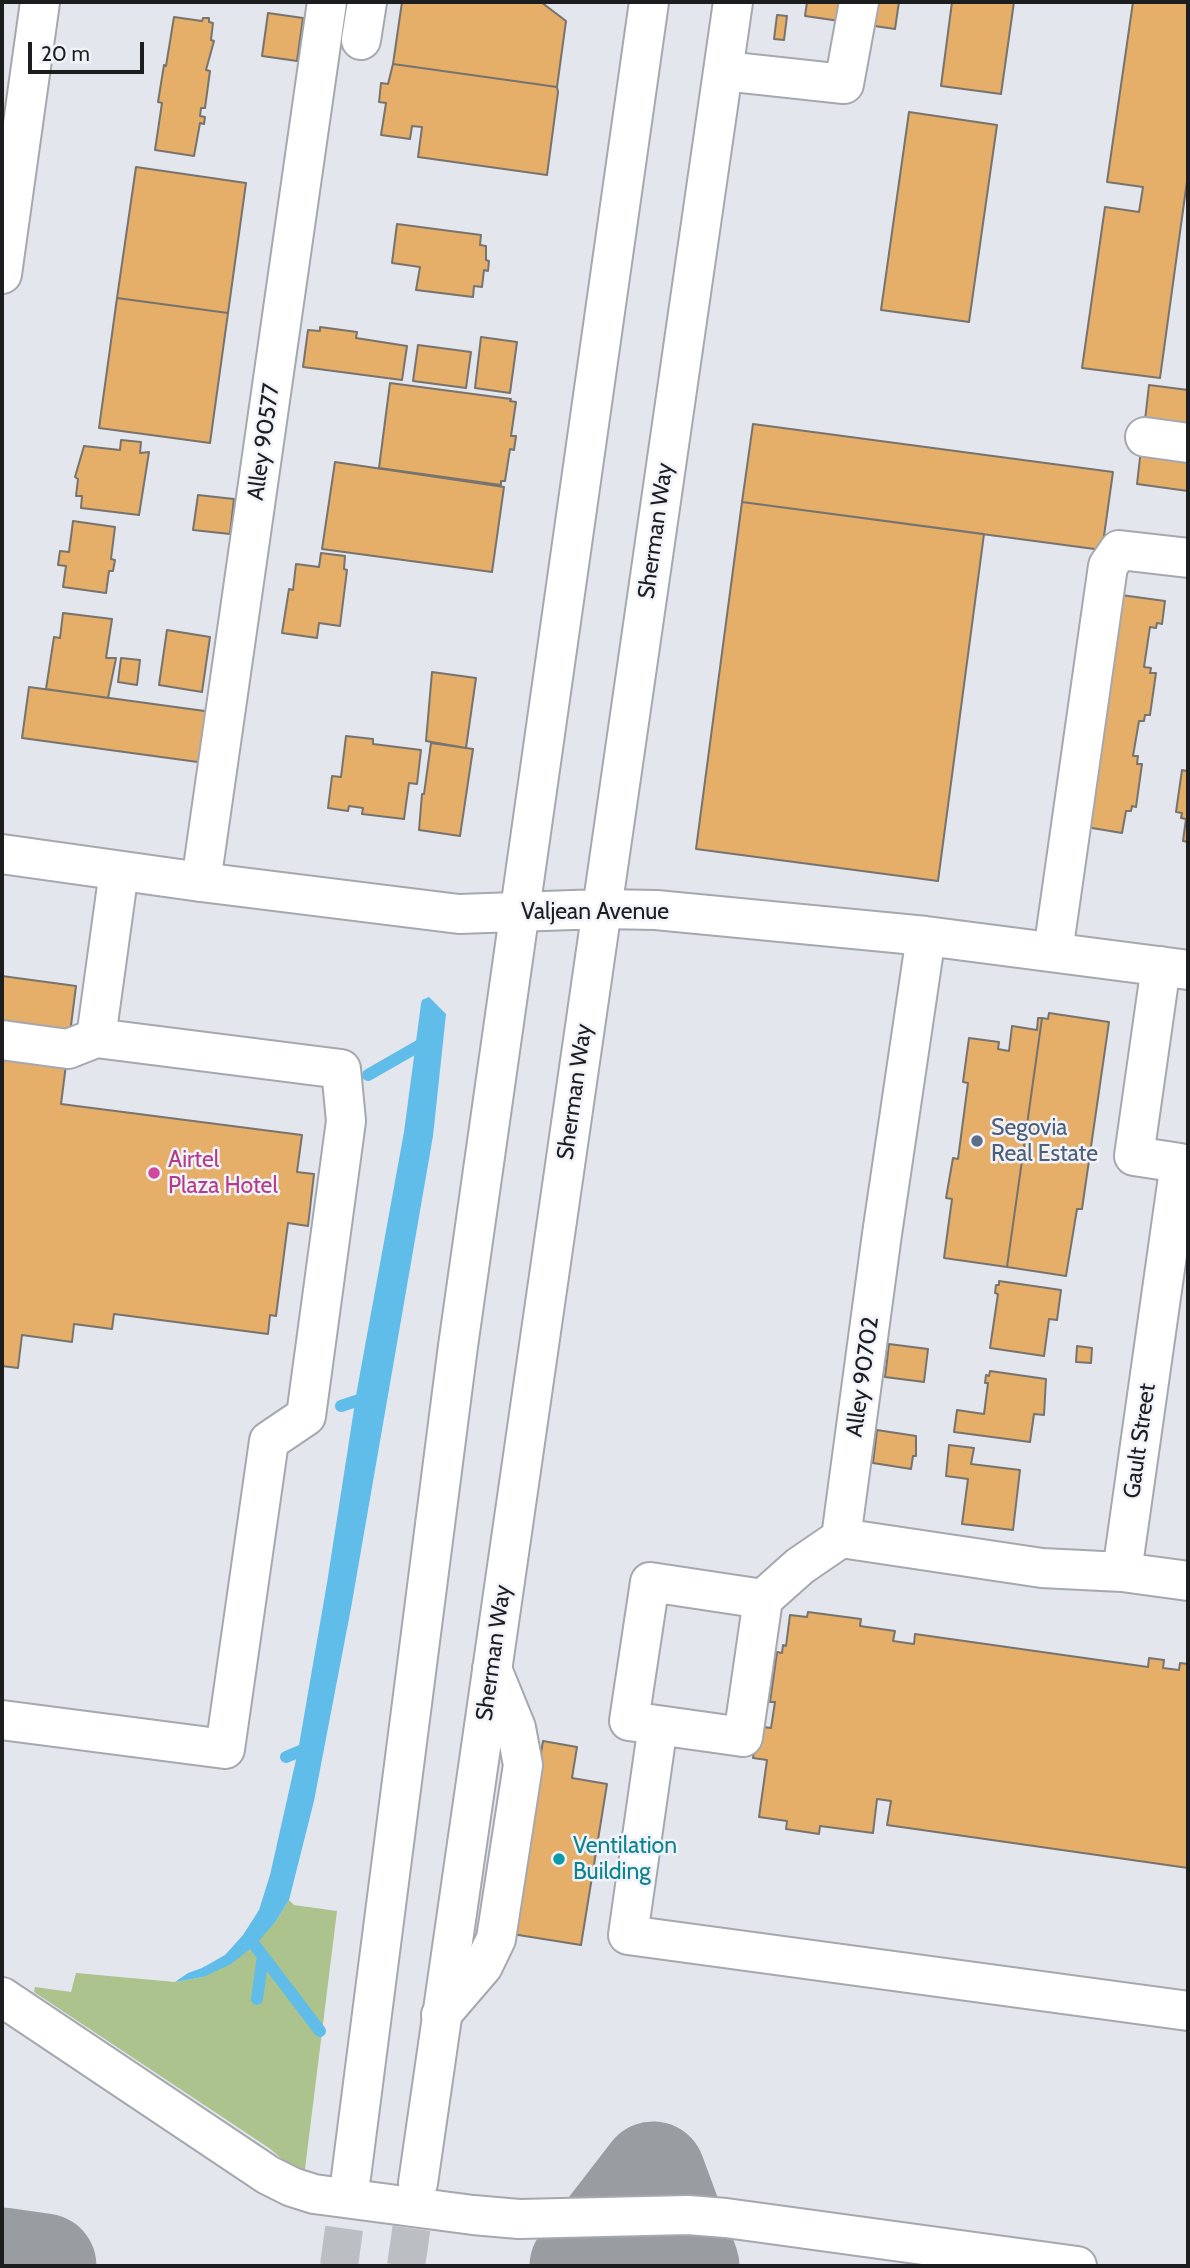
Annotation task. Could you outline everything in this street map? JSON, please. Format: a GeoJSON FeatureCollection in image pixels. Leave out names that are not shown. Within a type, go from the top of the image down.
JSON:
{"type":"FeatureCollection","features":[{"type":"Feature","properties":{"kind":"main road"},"geometry":{"type":"LineString","coordinates":[[2,274],[40,2]]}},
{"type":"Feature","properties":{"kind":"main road","name":"Alley 90577"},"geometry":{"type":"LineString","coordinates":[[201,882],[327,2]]}},
{"type":"Feature","properties":{"kind":"main road"},"geometry":{"type":"LineString","coordinates":[[361,40],[367,2]]}},
{"type":"Feature","properties":{"kind":"main road"},"geometry":{"type":"LineString","coordinates":[[351,2177],[457,1346],[649,2]]}},
{"type":"Feature","properties":{"kind":"main road","name":"Sherman Way"},"geometry":{"type":"LineString","coordinates":[[418,2183],[733,2]]}},
{"type":"Feature","properties":{"kind":"main road"},"geometry":{"type":"LineString","coordinates":[[724,71],[844,84],[859,2]]}},
{"type":"Feature","properties":{"kind":"main road"},"geometry":{"type":"LineString","coordinates":[[1145,437],[1188,443]]}},
{"type":"Feature","properties":{"kind":"main road"},"geometry":{"type":"LineString","coordinates":[[1053,952],[1108,566],[1119,550],[1188,558]]}},
{"type":"Feature","properties":{"kind":"main road","name":"Valjean Avenue"},"geometry":{"type":"LineString","coordinates":[[2,854],[459,914],[601,909],[656,910],[926,936],[1174,968]]}},
{"type":"Feature","properties":{"kind":"main road"},"geometry":{"type":"LineString","coordinates":[[96,1038],[119,871]]}},
{"type":"Feature","properties":{"kind":"main road","name":"Alley 90702"},"geometry":{"type":"LineString","coordinates":[[841,1538],[926,936]]}},
{"type":"Feature","properties":{"kind":"main road","name":"Gault Street"},"geometry":{"type":"LineString","coordinates":[[1122,1572],[1180,1163],[1134,1156],[1174,968]]}},
{"type":"Feature","properties":{"kind":"main road"},"geometry":{"type":"LineString","coordinates":[[2,1040],[68,1049],[96,1038],[341,1069],[346,1121],[306,1416],[269,1441],[225,1749],[2,1720]]}},
{"type":"Feature","properties":{"kind":"main road"},"geometry":{"type":"LineString","coordinates":[[763,1599],[650,1582],[629,1721],[743,1737],[763,1599],[800,1566],[841,1538],[1042,1568],[1122,1572],[1188,1581]]}},
{"type":"Feature","properties":{"kind":"main road"},"geometry":{"type":"LineString","coordinates":[[658,1725],[628,1935],[1188,2011]]}},
{"type":"Feature","properties":{"kind":"main road"},"geometry":{"type":"LineString","coordinates":[[2,1997],[268,2175],[314,2194],[519,2219],[688,2215],[726,2218],[1077,2266]]}},
{"type":"Feature","properties":{"kind":"green space"},"geometry":{"type":"Polygon","coordinates":[[[289,1900],[294,1905],[337,1911],[304,2177],[269,2148],[34,1992],[35,1987],[71,1992],[76,1973],[175,1982],[203,1977],[276,1921],[289,1900]]]}},
{"type":"Feature","properties":{"kind":"water"},"geometry":{"type":"Polygon","coordinates":[[[429,997],[446,1014],[433,1136],[351,1608],[314,1801],[289,1900],[276,1921],[256,1944],[231,1964],[203,1977],[175,1982],[225,1955],[243,1935],[259,1910],[270,1875],[298,1751],[357,1390],[404,1132],[421,1004],[422,1000],[429,997]]]}},
{"type":"Feature","properties":{"kind":"building"},"geometry":{"type":"Polygon","coordinates":[[[402,2],[541,2],[566,21],[557,87],[393,64],[402,2]]]}},
{"type":"Feature","properties":{"kind":"building"},"geometry":{"type":"Polygon","coordinates":[[[807,2],[899,2],[895,29],[805,16],[807,2]]]}},
{"type":"Feature","properties":{"kind":"building"},"geometry":{"type":"Polygon","coordinates":[[[952,2],[1014,2],[1001,94],[941,86],[952,2]]]}},
{"type":"Feature","properties":{"kind":"building"},"geometry":{"type":"Polygon","coordinates":[[[1133,2],[1188,2],[1188,174],[1160,378],[1082,368],[1105,207],[1139,212],[1143,187],[1107,182],[1133,2]]]}},
{"type":"Feature","properties":{"kind":"building"},"geometry":{"type":"Polygon","coordinates":[[[268,13],[303,18],[297,61],[262,56],[268,13]]]}},
{"type":"Feature","properties":{"kind":"building"},"geometry":{"type":"Polygon","coordinates":[[[777,15],[787,16],[784,40],[774,39],[777,15]]]}},
{"type":"Feature","properties":{"kind":"building"},"geometry":{"type":"Polygon","coordinates":[[[174,17],[202,21],[203,18],[209,18],[209,22],[213,23],[211,40],[214,41],[206,70],[210,71],[205,108],[201,108],[200,116],[205,117],[204,124],[200,123],[194,156],[155,150],[162,103],[158,102],[174,17]]]}},
{"type":"Feature","properties":{"kind":"building"},"geometry":{"type":"Polygon","coordinates":[[[393,64],[557,87],[547,175],[418,157],[422,127],[412,126],[410,139],[381,135],[386,103],[379,102],[381,83],[388,84],[393,64]]]}},
{"type":"Feature","properties":{"kind":"building"},"geometry":{"type":"Polygon","coordinates":[[[909,112],[997,125],[969,322],[881,310],[909,112]]]}},
{"type":"Feature","properties":{"kind":"building"},"geometry":{"type":"Polygon","coordinates":[[[136,167],[246,183],[228,313],[117,298],[136,167]]]}},
{"type":"Feature","properties":{"kind":"building"},"geometry":{"type":"Polygon","coordinates":[[[397,224],[481,235],[480,245],[486,246],[486,260],[489,261],[488,271],[484,270],[482,287],[474,286],[473,297],[416,290],[420,267],[392,263],[397,224]]]}},
{"type":"Feature","properties":{"kind":"building"},"geometry":{"type":"Polygon","coordinates":[[[117,298],[228,313],[210,443],[99,428],[117,298]]]}},
{"type":"Feature","properties":{"kind":"building"},"geometry":{"type":"Polygon","coordinates":[[[320,327],[357,332],[356,338],[407,346],[402,380],[303,367],[308,330],[320,331],[320,327]]]}},
{"type":"Feature","properties":{"kind":"building"},"geometry":{"type":"Polygon","coordinates":[[[481,337],[517,342],[510,393],[475,388],[481,337]]]}},
{"type":"Feature","properties":{"kind":"building"},"geometry":{"type":"Polygon","coordinates":[[[418,345],[471,352],[466,388],[413,381],[418,345]]]}},
{"type":"Feature","properties":{"kind":"building"},"geometry":{"type":"Polygon","coordinates":[[[390,383],[511,399],[510,401],[516,402],[511,436],[516,436],[514,450],[510,449],[505,481],[501,481],[501,485],[379,468],[390,383]]]}},
{"type":"Feature","properties":{"kind":"building"},"geometry":{"type":"Polygon","coordinates":[[[1149,385],[1188,390],[1188,426],[1145,420],[1149,385]]]}},
{"type":"Feature","properties":{"kind":"building"},"geometry":{"type":"Polygon","coordinates":[[[753,424],[1113,472],[1102,550],[742,502],[753,424]]]}},
{"type":"Feature","properties":{"kind":"building"},"geometry":{"type":"Polygon","coordinates":[[[121,440],[141,442],[140,453],[149,452],[139,515],[81,508],[82,496],[76,496],[78,479],[75,477],[84,446],[120,450],[121,440]]]}},
{"type":"Feature","properties":{"kind":"building"},"geometry":{"type":"Polygon","coordinates":[[[1141,449],[1188,456],[1188,491],[1137,484],[1141,449]]]}},
{"type":"Feature","properties":{"kind":"building"},"geometry":{"type":"Polygon","coordinates":[[[335,462],[504,487],[492,572],[322,549],[335,462]]]}},
{"type":"Feature","properties":{"kind":"building"},"geometry":{"type":"Polygon","coordinates":[[[198,495],[234,499],[230,534],[193,530],[198,495]]]}},
{"type":"Feature","properties":{"kind":"building"},"geometry":{"type":"Polygon","coordinates":[[[742,502],[984,534],[938,881],[696,849],[742,502]]]}},
{"type":"Feature","properties":{"kind":"building"},"geometry":{"type":"Polygon","coordinates":[[[73,521],[115,527],[111,559],[115,560],[113,571],[109,571],[106,593],[63,587],[66,566],[58,565],[60,551],[69,552],[73,521]]]}},
{"type":"Feature","properties":{"kind":"building"},"geometry":{"type":"Polygon","coordinates":[[[321,553],[345,556],[344,569],[347,570],[340,626],[319,623],[317,638],[282,633],[289,589],[293,590],[296,564],[319,567],[321,553]]]}},
{"type":"Feature","properties":{"kind":"building"},"geometry":{"type":"Polygon","coordinates":[[[1114,594],[1165,601],[1162,624],[1157,623],[1156,628],[1150,627],[1144,667],[1151,668],[1150,673],[1156,673],[1150,715],[1145,715],[1144,721],[1139,721],[1133,756],[1138,756],[1137,764],[1142,764],[1136,807],[1132,806],[1131,811],[1126,811],[1122,833],[1080,826],[1114,594]]]}},
{"type":"Feature","properties":{"kind":"building"},"geometry":{"type":"Polygon","coordinates":[[[63,613],[112,619],[106,658],[116,658],[108,698],[46,689],[54,637],[60,638],[63,613]]]}},
{"type":"Feature","properties":{"kind":"building"},"geometry":{"type":"Polygon","coordinates":[[[167,630],[210,637],[202,692],[159,685],[167,630]]]}},
{"type":"Feature","properties":{"kind":"building"},"geometry":{"type":"Polygon","coordinates":[[[121,658],[140,660],[137,685],[118,682],[121,658]]]}},
{"type":"Feature","properties":{"kind":"building"},"geometry":{"type":"Polygon","coordinates":[[[432,672],[476,678],[466,748],[426,741],[432,672]]]}},
{"type":"Feature","properties":{"kind":"building"},"geometry":{"type":"Polygon","coordinates":[[[29,687],[212,712],[205,763],[22,738],[29,687]]]}},
{"type":"Feature","properties":{"kind":"building"},"geometry":{"type":"Polygon","coordinates":[[[346,736],[373,739],[373,744],[421,750],[417,784],[409,783],[404,819],[362,814],[363,808],[349,806],[348,811],[328,808],[332,776],[341,777],[346,736]]]}},
{"type":"Feature","properties":{"kind":"building"},"geometry":{"type":"Polygon","coordinates":[[[431,743],[473,749],[460,836],[419,830],[431,743]]]}},
{"type":"Feature","properties":{"kind":"building"},"geometry":{"type":"Polygon","coordinates":[[[1188,765],[1188,842],[1183,841],[1186,819],[1181,818],[1182,813],[1176,812],[1182,770],[1187,771],[1188,765]]]}},
{"type":"Feature","properties":{"kind":"building","name":"Airtel Plaza Hotel"},"geometry":{"type":"Polygon","coordinates":[[[2,976],[76,986],[61,1104],[302,1135],[297,1172],[314,1174],[308,1226],[288,1223],[276,1316],[270,1315],[268,1334],[114,1314],[112,1329],[74,1324],[72,1342],[22,1335],[18,1368],[2,1366],[2,976]]]}},
{"type":"Feature","properties":{"kind":"building"},"geometry":{"type":"Polygon","coordinates":[[[1049,1013],[1109,1022],[1082,1209],[1077,1209],[1066,1276],[1007,1267],[1042,1018],[1048,1019],[1049,1013]]]}},
{"type":"Feature","properties":{"kind":"building"},"geometry":{"type":"Polygon","coordinates":[[[1038,1018],[1042,1018],[1007,1267],[944,1258],[952,1199],[946,1198],[953,1158],[958,1159],[968,1083],[963,1082],[969,1038],[999,1042],[998,1049],[1009,1051],[1012,1026],[1037,1030],[1038,1018]]]}},
{"type":"Feature","properties":{"kind":"building"},"geometry":{"type":"Polygon","coordinates":[[[999,1281],[1061,1290],[1057,1320],[1049,1319],[1044,1356],[990,1348],[998,1294],[995,1293],[996,1285],[999,1285],[999,1281]]]}},
{"type":"Feature","properties":{"kind":"building"},"geometry":{"type":"Polygon","coordinates":[[[889,1344],[928,1349],[924,1382],[885,1377],[889,1344]]]}},
{"type":"Feature","properties":{"kind":"building"},"geometry":{"type":"Polygon","coordinates":[[[1077,1346],[1092,1348],[1091,1363],[1076,1362],[1077,1346]]]}},
{"type":"Feature","properties":{"kind":"building"},"geometry":{"type":"Polygon","coordinates":[[[990,1371],[1046,1379],[1044,1415],[1034,1414],[1030,1442],[954,1432],[957,1410],[984,1414],[988,1383],[985,1383],[986,1375],[989,1376],[990,1371]]]}},
{"type":"Feature","properties":{"kind":"building"},"geometry":{"type":"Polygon","coordinates":[[[877,1430],[916,1436],[916,1456],[913,1456],[911,1469],[873,1463],[877,1430]]]}},
{"type":"Feature","properties":{"kind":"building"},"geometry":{"type":"Polygon","coordinates":[[[949,1445],[974,1448],[971,1464],[1020,1470],[1013,1530],[962,1524],[968,1479],[946,1476],[949,1445]]]}},
{"type":"Feature","properties":{"kind":"building"},"geometry":{"type":"Polygon","coordinates":[[[808,1612],[861,1619],[860,1626],[895,1631],[893,1641],[914,1644],[915,1634],[1148,1667],[1149,1658],[1164,1660],[1163,1668],[1179,1670],[1180,1663],[1188,1664],[1188,1868],[887,1825],[891,1801],[877,1799],[873,1833],[820,1826],[819,1834],[786,1829],[787,1821],[759,1817],[767,1760],[753,1758],[757,1726],[771,1728],[775,1702],[770,1702],[777,1652],[782,1653],[783,1645],[786,1646],[790,1615],[807,1617],[808,1612]]]}},
{"type":"Feature","properties":{"kind":"building","name":"Ventilation Building"},"geometry":{"type":"Polygon","coordinates":[[[543,1741],[577,1747],[572,1778],[607,1784],[581,1945],[512,1934],[543,1741]]]}},
{"type":"Feature","properties":{"kind":"waterway"},"geometry":{"type":"LineString","coordinates":[[368,1075],[429,1040]]}},
{"type":"Feature","properties":{"kind":"waterway"},"geometry":{"type":"LineString","coordinates":[[341,1406],[371,1396]]}},
{"type":"Feature","properties":{"kind":"waterway"},"geometry":{"type":"LineString","coordinates":[[286,1757],[310,1747]]}},
{"type":"Feature","properties":{"kind":"waterway"},"geometry":{"type":"LineString","coordinates":[[252,1936],[253,1943],[320,2031]]}},
{"type":"Feature","properties":{"kind":"waterway"},"geometry":{"type":"LineString","coordinates":[[257,1999],[263,1956]]}},
{"type":"Feature","properties":{"kind":"taxiway"},"geometry":{"type":"LineString","coordinates":[[653,2174],[687,2266]]}},
{"type":"Feature","properties":{"kind":"taxiway"},"geometry":{"type":"LineString","coordinates":[[582,2266],[653,2174]]}},
{"type":"Feature","properties":{"kind":"taxiway"},"geometry":{"type":"LineString","coordinates":[[2,2260],[44,2266]]}},
{"type":"Feature","properties":{"kind":"tunnel"},"geometry":{"type":"LineString","coordinates":[[339,2266],[351,2177]]}},
{"type":"Feature","properties":{"kind":"tunnel"},"geometry":{"type":"LineString","coordinates":[[406,2266],[418,2183]]}},
{"type":"Feature","properties":{"kind":"place","name":"Segovia Real Estate"},"geometry":{"type":"Point","coordinates":[977,1141]}},
{"type":"Feature","properties":{"kind":"place","name":"Airtel Plaza Hotel"},"geometry":{"type":"Point","coordinates":[154,1173]}},
{"type":"Feature","properties":{"kind":"place","name":"Ventilation Building"},"geometry":{"type":"Point","coordinates":[559,1859]}}]}
